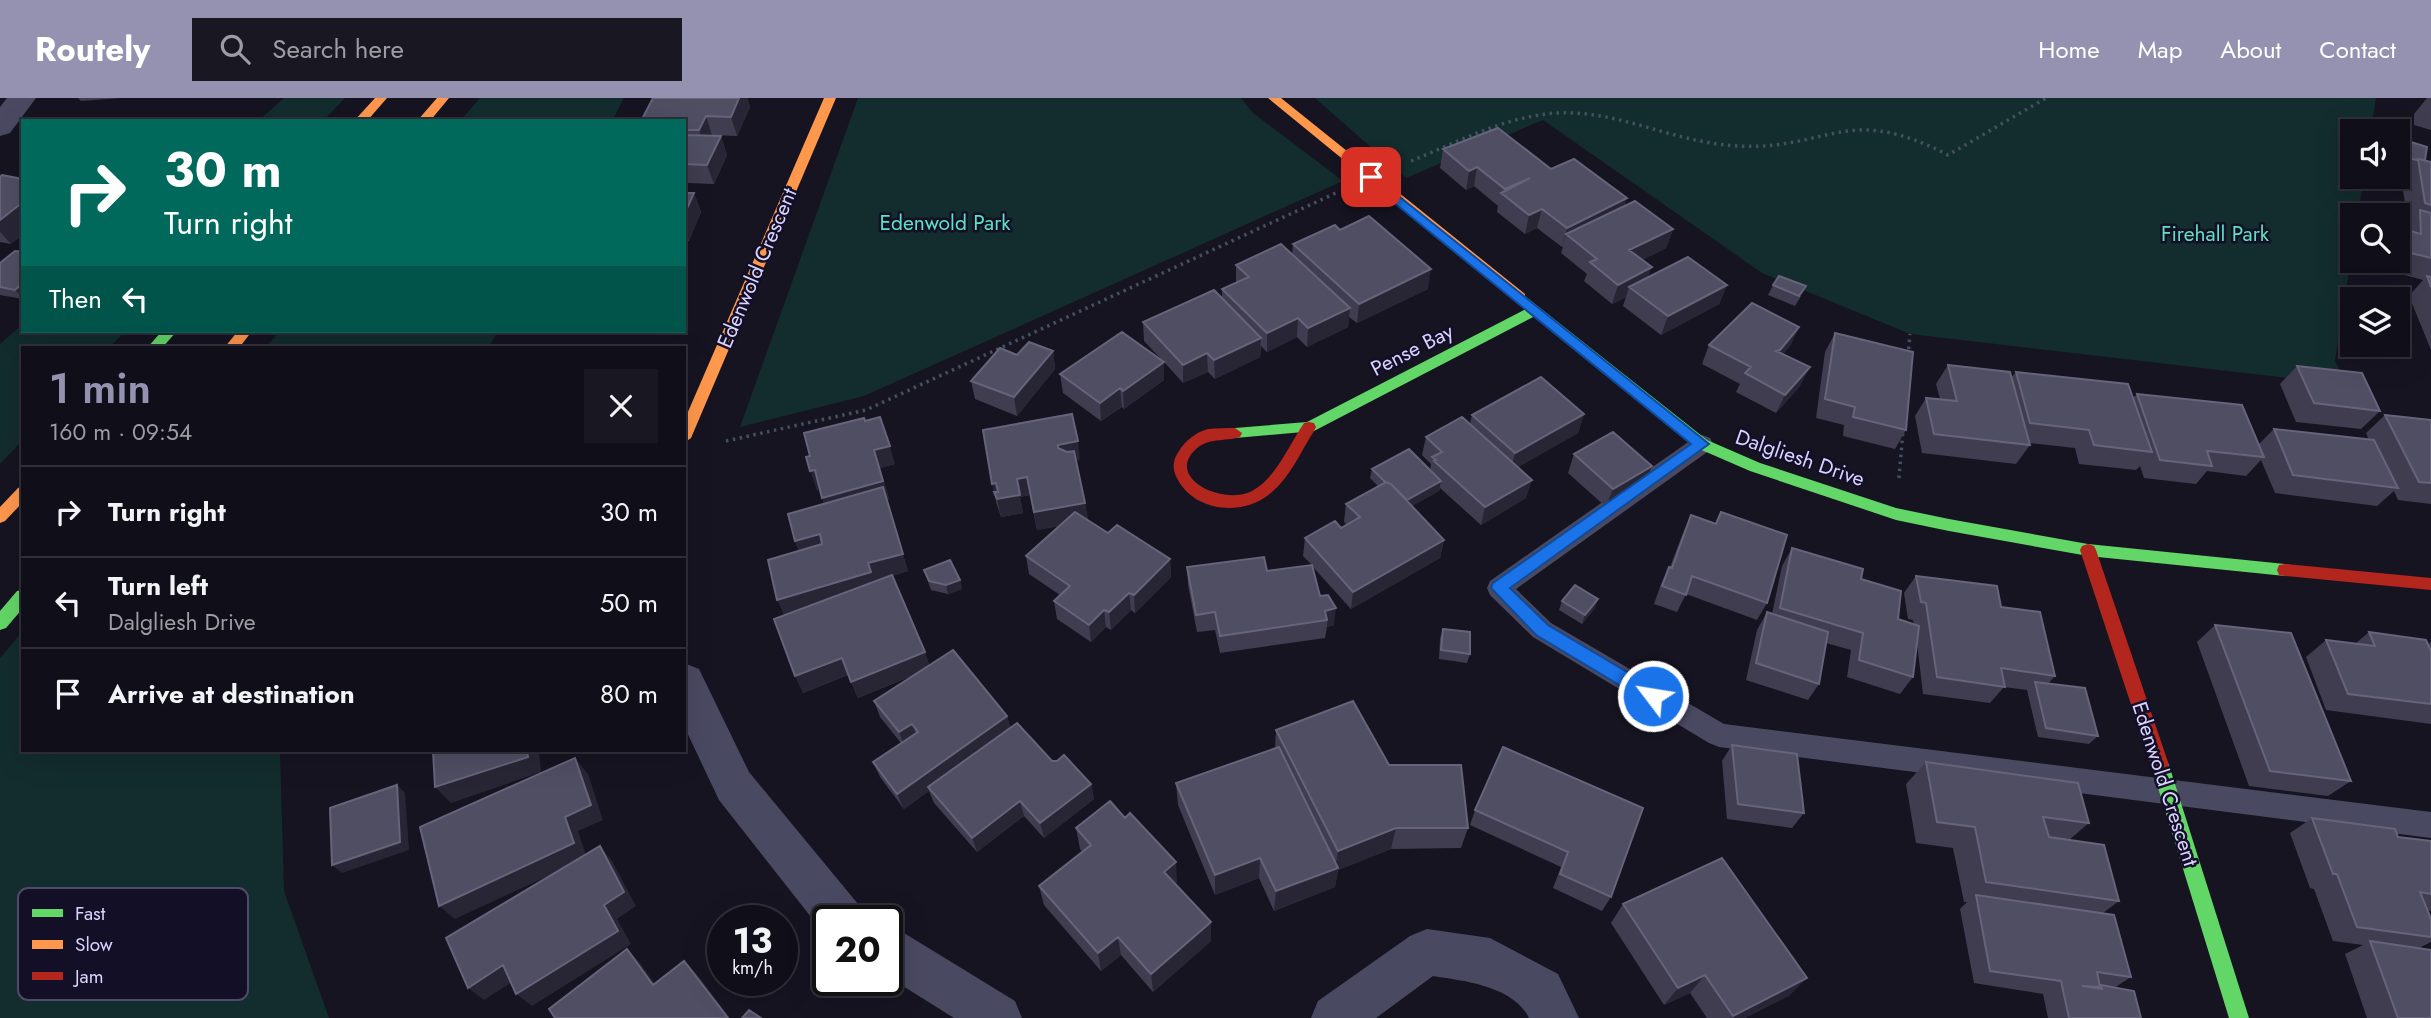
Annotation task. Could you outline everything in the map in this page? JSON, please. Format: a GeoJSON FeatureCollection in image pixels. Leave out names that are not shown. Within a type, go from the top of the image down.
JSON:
{"type":"FeatureCollection","features":[{"type":"Feature","properties":{"kind":"street"},"geometry":{"type":"LineString","coordinates":[[0,127],[22,98]]}},
{"type":"Feature","properties":{"kind":"street"},"geometry":{"type":"LineString","coordinates":[[362,119],[381,98]]}},
{"type":"Feature","properties":{"kind":"street"},"geometry":{"type":"LineString","coordinates":[[425,119],[443,98]]}},
{"type":"Feature","properties":{"kind":"street","name":"Edenwold Crescent"},"geometry":{"type":"LineString","coordinates":[[686,433],[830,98]]}},
{"type":"Feature","properties":{"kind":"street","name":"Dalgliesh Drive"},"geometry":{"type":"LineString","coordinates":[[1274,98],[1702,444],[1755,467],[1896,514],[2088,550],[2431,584]]}},
{"type":"Feature","properties":{"kind":"street","name":"Pense Bay"},"geometry":{"type":"LineString","coordinates":[[1309,427],[1269,484],[1259,494],[1245,501],[1228,504],[1212,502],[1197,496],[1186,486],[1180,475],[1179,462],[1185,450],[1195,441],[1209,435],[1309,427],[1535,310]]}},
{"type":"Feature","properties":{"kind":"street"},"geometry":{"type":"LineString","coordinates":[[156,346],[168,333]]}},
{"type":"Feature","properties":{"kind":"street"},"geometry":{"type":"LineString","coordinates":[[0,517],[21,494]]}},
{"type":"Feature","properties":{"kind":"street","name":"Edenwold Crescent"},"geometry":{"type":"LineString","coordinates":[[2088,550],[2169,793],[2239,1018]]}},
{"type":"Feature","properties":{"kind":"street"},"geometry":{"type":"LineString","coordinates":[[0,623],[21,598]]}},
{"type":"Feature","properties":{"kind":"street"},"geometry":{"type":"LineString","coordinates":[[686,685],[734,786],[830,905]]}},
{"type":"Feature","properties":{"kind":"street"},"geometry":{"type":"LineString","coordinates":[[1335,1018],[1427,952],[1490,961],[1541,991],[1555,1018]]}},
{"type":"Feature","properties":{"kind":"street"},"geometry":{"type":"LineString","coordinates":[[903,959],[998,1018]]}},
{"type":"Feature","properties":{"kind":"lane"},"geometry":{"type":"LineString","coordinates":[[1702,444],[1499,588],[1542,630],[1719,735],[2431,825]]}},
{"type":"Feature","properties":{"kind":"path"},"geometry":{"type":"LineString","coordinates":[[723,442],[866,410],[1371,177],[1510,122],[1558,113],[1602,115],[1687,139],[1752,147],[1787,144],[1827,133],[1859,129],[1893,132],[1948,155],[2046,98]]}},
{"type":"Feature","properties":{"kind":"path"},"geometry":{"type":"LineString","coordinates":[[1908,362],[1910,334]]}},
{"type":"Feature","properties":{"kind":"path"},"geometry":{"type":"LineString","coordinates":[[1896,514],[1904,417]]}},
{"type":"Feature","properties":{"kind":"green space"},"geometry":{"type":"Polygon","coordinates":[[[284,98],[345,98],[325,119],[260,119],[284,98]]]}},
{"type":"Feature","properties":{"kind":"green space"},"geometry":{"type":"Polygon","coordinates":[[[480,98],[624,98],[613,119],[462,119],[480,98]]]}},
{"type":"Feature","properties":{"kind":"green space","name":"Edenwold Park"},"geometry":{"type":"Polygon","coordinates":[[[858,98],[1241,98],[1253,113],[1343,181],[864,396],[740,427],[858,98]]]}},
{"type":"Feature","properties":{"kind":"green space","name":"Firehall Park"},"geometry":{"type":"Polygon","coordinates":[[[1315,98],[2376,98],[2373,119],[2340,119],[2340,189],[2362,189],[2360,203],[2340,203],[2340,273],[2349,273],[2346,287],[2340,287],[2340,329],[2335,361],[2347,385],[1910,334],[1762,273],[1543,120],[1406,178],[1315,98]]]}},
{"type":"Feature","properties":{"kind":"green space"},"geometry":{"type":"Polygon","coordinates":[[[21,326],[21,333],[123,333],[111,346],[21,346],[21,442],[0,464],[0,344],[21,326]]]}},
{"type":"Feature","properties":{"kind":"green space"},"geometry":{"type":"Polygon","coordinates":[[[278,333],[497,333],[489,346],[267,346],[278,333]]]}},
{"type":"Feature","properties":{"kind":"green space"},"geometry":{"type":"Polygon","coordinates":[[[21,633],[21,752],[280,752],[284,891],[329,1018],[0,1018],[0,658],[21,633]]]}},
{"type":"Feature","properties":{"kind":"building"},"geometry":{"type":"Polygon","coordinates":[[[653,98],[739,98],[731,117],[706,116],[699,130],[686,130],[686,119],[642,119],[653,98]]]}},
{"type":"Feature","properties":{"kind":"building"},"geometry":{"type":"Polygon","coordinates":[[[1498,128],[1551,169],[1574,159],[1627,198],[1567,228],[1542,209],[1529,215],[1501,193],[1530,178],[1505,189],[1477,167],[1469,171],[1443,149],[1498,128]]]}},
{"type":"Feature","properties":{"kind":"building"},"geometry":{"type":"Polygon","coordinates":[[[686,135],[721,136],[707,165],[686,164],[686,135]]]}},
{"type":"Feature","properties":{"kind":"building"},"geometry":{"type":"Polygon","coordinates":[[[2410,142],[2427,147],[2425,160],[2410,158],[2410,142]]]}},
{"type":"Feature","properties":{"kind":"building"},"geometry":{"type":"Polygon","coordinates":[[[2418,159],[2431,162],[2431,205],[2425,203],[2418,159]]]}},
{"type":"Feature","properties":{"kind":"building"},"geometry":{"type":"Polygon","coordinates":[[[2,175],[21,179],[21,204],[0,220],[2,175]]]}},
{"type":"Feature","properties":{"kind":"building"},"geometry":{"type":"Polygon","coordinates":[[[686,193],[694,193],[686,211],[686,193]]]}},
{"type":"Feature","properties":{"kind":"building"},"geometry":{"type":"Polygon","coordinates":[[[1635,201],[1673,229],[1629,250],[1652,267],[1618,285],[1590,262],[1597,259],[1566,234],[1635,201]]]}},
{"type":"Feature","properties":{"kind":"building"},"geometry":{"type":"Polygon","coordinates":[[[2420,210],[2431,213],[2431,258],[2410,253],[2410,231],[2421,234],[2420,210]]]}},
{"type":"Feature","properties":{"kind":"building"},"geometry":{"type":"Polygon","coordinates":[[[1369,216],[1431,269],[1359,304],[1293,244],[1335,225],[1340,230],[1369,216]]]}},
{"type":"Feature","properties":{"kind":"building"},"geometry":{"type":"Polygon","coordinates":[[[1281,244],[1350,308],[1308,328],[1298,318],[1267,333],[1222,289],[1249,277],[1236,265],[1281,244]]]}},
{"type":"Feature","properties":{"kind":"building"},"geometry":{"type":"Polygon","coordinates":[[[15,251],[21,252],[21,285],[15,290],[0,287],[0,263],[15,251]]]}},
{"type":"Feature","properties":{"kind":"building"},"geometry":{"type":"Polygon","coordinates":[[[1688,257],[1727,285],[1668,316],[1629,287],[1688,257]]]}},
{"type":"Feature","properties":{"kind":"building"},"geometry":{"type":"Polygon","coordinates":[[[1779,276],[1806,286],[1799,296],[1773,285],[1779,276]]]}},
{"type":"Feature","properties":{"kind":"building"},"geometry":{"type":"Polygon","coordinates":[[[1214,290],[1261,338],[1214,360],[1207,353],[1183,365],[1143,322],[1214,290]]]}},
{"type":"Feature","properties":{"kind":"building"},"geometry":{"type":"Polygon","coordinates":[[[1752,303],[1799,327],[1780,350],[1776,351],[1810,367],[1785,395],[1745,373],[1751,367],[1709,345],[1752,303]]]}},
{"type":"Feature","properties":{"kind":"building"},"geometry":{"type":"Polygon","coordinates":[[[1122,332],[1164,362],[1123,391],[1120,388],[1100,403],[1060,374],[1122,332]]]}},
{"type":"Feature","properties":{"kind":"building"},"geometry":{"type":"Polygon","coordinates":[[[1835,333],[1913,352],[1906,430],[1853,417],[1855,407],[1825,399],[1835,333]]]}},
{"type":"Feature","properties":{"kind":"building"},"geometry":{"type":"Polygon","coordinates":[[[1029,342],[1053,351],[1014,397],[971,381],[1000,348],[1017,355],[1029,342]]]}},
{"type":"Feature","properties":{"kind":"building"},"geometry":{"type":"Polygon","coordinates":[[[1948,365],[2010,372],[2030,445],[1934,434],[1926,398],[1957,401],[1948,365]]]}},
{"type":"Feature","properties":{"kind":"building"},"geometry":{"type":"Polygon","coordinates":[[[2297,366],[2362,373],[2380,411],[2314,403],[2297,366]]]}},
{"type":"Feature","properties":{"kind":"building"},"geometry":{"type":"Polygon","coordinates":[[[2016,372],[2128,384],[2152,452],[2094,445],[2089,430],[2030,423],[2016,372]]]}},
{"type":"Feature","properties":{"kind":"building"},"geometry":{"type":"Polygon","coordinates":[[[1541,377],[1584,414],[1515,453],[1472,415],[1541,377]]]}},
{"type":"Feature","properties":{"kind":"building"},"geometry":{"type":"Polygon","coordinates":[[[2137,394],[2242,405],[2264,457],[2207,451],[2212,466],[2160,460],[2137,394]]]}},
{"type":"Feature","properties":{"kind":"building"},"geometry":{"type":"Polygon","coordinates":[[[1072,414],[1078,441],[1058,445],[1058,448],[1067,452],[1074,451],[1085,503],[1034,512],[1027,477],[1017,479],[1020,495],[997,499],[994,492],[998,492],[996,483],[992,484],[983,430],[1072,414]]]}},
{"type":"Feature","properties":{"kind":"building"},"geometry":{"type":"Polygon","coordinates":[[[2385,415],[2431,420],[2431,483],[2419,482],[2385,415]]]}},
{"type":"Feature","properties":{"kind":"building"},"geometry":{"type":"Polygon","coordinates":[[[880,417],[890,446],[874,450],[883,481],[822,498],[815,470],[810,471],[806,457],[810,456],[804,433],[864,418],[865,421],[880,417]]]}},
{"type":"Feature","properties":{"kind":"building"},"geometry":{"type":"Polygon","coordinates":[[[1462,417],[1532,480],[1485,507],[1434,461],[1436,460],[1432,457],[1442,452],[1426,437],[1462,417]]]}},
{"type":"Feature","properties":{"kind":"building"},"geometry":{"type":"Polygon","coordinates":[[[2274,429],[2374,440],[2398,488],[2293,475],[2274,429]]]}},
{"type":"Feature","properties":{"kind":"building"},"geometry":{"type":"Polygon","coordinates":[[[1613,432],[1652,466],[1613,489],[1574,454],[1613,432]]]}},
{"type":"Feature","properties":{"kind":"building"},"geometry":{"type":"Polygon","coordinates":[[[1409,449],[1441,481],[1407,500],[1372,469],[1409,449]]]}},
{"type":"Feature","properties":{"kind":"building"},"geometry":{"type":"Polygon","coordinates":[[[1386,482],[1391,484],[1444,540],[1353,592],[1305,538],[1335,521],[1341,528],[1360,517],[1346,504],[1386,482]]]}},
{"type":"Feature","properties":{"kind":"building"},"geometry":{"type":"Polygon","coordinates":[[[883,487],[903,554],[868,563],[871,572],[777,600],[768,560],[822,544],[820,534],[795,541],[788,514],[883,487]]]}},
{"type":"Feature","properties":{"kind":"building"},"geometry":{"type":"Polygon","coordinates":[[[1075,512],[1108,533],[1117,525],[1170,559],[1134,595],[1129,593],[1109,612],[1104,610],[1089,625],[1054,601],[1070,586],[1026,556],[1075,512]]]}},
{"type":"Feature","properties":{"kind":"building"},"geometry":{"type":"Polygon","coordinates":[[[1721,512],[1787,535],[1767,603],[1692,576],[1686,595],[1662,586],[1669,567],[1672,568],[1691,515],[1716,524],[1721,512]]]}},
{"type":"Feature","properties":{"kind":"building"},"geometry":{"type":"Polygon","coordinates":[[[1792,548],[1863,569],[1861,579],[1901,591],[1898,619],[1919,626],[1913,677],[1859,660],[1863,633],[1780,608],[1792,548]]]}},
{"type":"Feature","properties":{"kind":"building"},"geometry":{"type":"Polygon","coordinates":[[[1264,557],[1267,571],[1312,565],[1320,596],[1328,595],[1336,608],[1325,611],[1327,620],[1220,636],[1215,612],[1196,615],[1187,567],[1264,557]]]}},
{"type":"Feature","properties":{"kind":"building"},"geometry":{"type":"Polygon","coordinates":[[[950,560],[960,580],[946,585],[929,581],[924,570],[950,560]]]}},
{"type":"Feature","properties":{"kind":"building"},"geometry":{"type":"Polygon","coordinates":[[[892,575],[925,652],[851,682],[842,658],[795,676],[774,619],[892,575]]]}},
{"type":"Feature","properties":{"kind":"building"},"geometry":{"type":"Polygon","coordinates":[[[1916,576],[1997,586],[2001,607],[2040,612],[2055,676],[2001,668],[2005,687],[1937,677],[1926,603],[1921,602],[1916,576]]]}},
{"type":"Feature","properties":{"kind":"building"},"geometry":{"type":"Polygon","coordinates":[[[1575,585],[1598,599],[1585,615],[1562,601],[1575,585]]]}},
{"type":"Feature","properties":{"kind":"building"},"geometry":{"type":"Polygon","coordinates":[[[1767,612],[1828,632],[1819,684],[1756,663],[1767,612]]]}},
{"type":"Feature","properties":{"kind":"building"},"geometry":{"type":"Polygon","coordinates":[[[2215,625],[2291,633],[2351,781],[2270,771],[2215,625]]]}},
{"type":"Feature","properties":{"kind":"building"},"geometry":{"type":"Polygon","coordinates":[[[1443,629],[1470,632],[1470,654],[1441,650],[1443,629]]]}},
{"type":"Feature","properties":{"kind":"building"},"geometry":{"type":"Polygon","coordinates":[[[2369,632],[2426,640],[2431,651],[2431,704],[2348,694],[2326,640],[2375,646],[2369,632]]]}},
{"type":"Feature","properties":{"kind":"building"},"geometry":{"type":"Polygon","coordinates":[[[953,650],[1007,716],[897,794],[873,762],[918,732],[912,724],[899,732],[874,701],[953,650]]]}},
{"type":"Feature","properties":{"kind":"building"},"geometry":{"type":"Polygon","coordinates":[[[2035,682],[2085,688],[2098,736],[2046,728],[2035,682]]]}},
{"type":"Feature","properties":{"kind":"building"},"geometry":{"type":"Polygon","coordinates":[[[1353,701],[1389,765],[1461,765],[1468,828],[1396,828],[1338,851],[1276,730],[1353,701]]]}},
{"type":"Feature","properties":{"kind":"building"},"geometry":{"type":"Polygon","coordinates":[[[1017,723],[1052,761],[1057,761],[1064,755],[1091,784],[1040,823],[1020,801],[972,838],[928,787],[1017,723]]]}},
{"type":"Feature","properties":{"kind":"building"},"geometry":{"type":"Polygon","coordinates":[[[1732,745],[1797,754],[1804,813],[1738,804],[1732,745]]]}},
{"type":"Feature","properties":{"kind":"building"},"geometry":{"type":"Polygon","coordinates":[[[1279,747],[1338,868],[1276,891],[1260,858],[1215,875],[1176,783],[1279,747]]]}},
{"type":"Feature","properties":{"kind":"building"},"geometry":{"type":"Polygon","coordinates":[[[1503,747],[1643,808],[1611,897],[1560,874],[1568,852],[1475,810],[1503,747]]]}},
{"type":"Feature","properties":{"kind":"building"},"geometry":{"type":"Polygon","coordinates":[[[433,752],[527,752],[528,757],[435,787],[433,752]]]}},
{"type":"Feature","properties":{"kind":"building"},"geometry":{"type":"Polygon","coordinates":[[[575,758],[591,805],[565,817],[574,843],[439,906],[420,827],[575,758]]]}},
{"type":"Feature","properties":{"kind":"building"},"geometry":{"type":"Polygon","coordinates":[[[1926,762],[2078,783],[2089,823],[2043,817],[2049,837],[2104,845],[2119,901],[1986,882],[1975,827],[1937,822],[1926,762]]]}},
{"type":"Feature","properties":{"kind":"building"},"geometry":{"type":"Polygon","coordinates":[[[397,785],[400,842],[332,865],[330,808],[397,785]]]}},
{"type":"Feature","properties":{"kind":"building"},"geometry":{"type":"Polygon","coordinates":[[[1110,801],[1125,818],[1130,813],[1176,862],[1164,872],[1211,922],[1151,974],[1118,937],[1098,953],[1039,886],[1091,845],[1076,828],[1110,801]]]}},
{"type":"Feature","properties":{"kind":"building"},"geometry":{"type":"Polygon","coordinates":[[[2312,818],[2395,829],[2398,837],[2431,841],[2431,894],[2420,892],[2431,919],[2431,937],[2357,927],[2312,818]]]}},
{"type":"Feature","properties":{"kind":"building"},"geometry":{"type":"Polygon","coordinates":[[[600,846],[624,892],[604,905],[618,931],[516,994],[503,965],[468,988],[446,938],[600,846]]]}},
{"type":"Feature","properties":{"kind":"building"},"geometry":{"type":"Polygon","coordinates":[[[1722,858],[1807,978],[1733,1016],[1705,975],[1678,988],[1623,904],[1722,858]]]}},
{"type":"Feature","properties":{"kind":"building"},"geometry":{"type":"Polygon","coordinates":[[[1976,895],[2114,915],[2131,977],[2097,972],[2100,987],[2082,986],[2102,989],[2101,985],[2134,991],[2141,1018],[2069,1018],[2061,981],[1990,971],[1976,895]]]}},
{"type":"Feature","properties":{"kind":"building"},"geometry":{"type":"Polygon","coordinates":[[[2370,941],[2431,950],[2431,1018],[2398,1018],[2370,941]]]}},
{"type":"Feature","properties":{"kind":"building"},"geometry":{"type":"Polygon","coordinates":[[[627,949],[653,985],[684,961],[707,991],[707,996],[711,996],[728,1018],[555,1018],[549,1009],[627,949]]]}},
{"type":"Feature","properties":{"kind":"building"},"geometry":{"type":"Polygon","coordinates":[[[749,1010],[761,1018],[742,1018],[749,1010]]]}},
{"type":"Feature","properties":{"kind":"traffic: fast"},"geometry":{"type":"LineString","coordinates":[[1520,297],[1702,444],[1755,467],[1896,514],[1949,525],[2088,550],[2285,570]]}},
{"type":"Feature","properties":{"kind":"traffic: fast"},"geometry":{"type":"LineString","coordinates":[[1235,433],[1309,427],[1535,310]]}},
{"type":"Feature","properties":{"kind":"traffic: fast"},"geometry":{"type":"LineString","coordinates":[[156,346],[168,333]]}},
{"type":"Feature","properties":{"kind":"traffic: fast"},"geometry":{"type":"LineString","coordinates":[[0,623],[21,598]]}},
{"type":"Feature","properties":{"kind":"traffic: fast"},"geometry":{"type":"LineString","coordinates":[[2160,765],[2239,1018]]}},
{"type":"Feature","properties":{"kind":"traffic: slow"},"geometry":{"type":"LineString","coordinates":[[362,119],[381,98]]}},
{"type":"Feature","properties":{"kind":"traffic: slow"},"geometry":{"type":"LineString","coordinates":[[425,119],[443,98]]}},
{"type":"Feature","properties":{"kind":"traffic: slow"},"geometry":{"type":"LineString","coordinates":[[686,433],[830,98]]}},
{"type":"Feature","properties":{"kind":"traffic: slow"},"geometry":{"type":"LineString","coordinates":[[1274,98],[1520,297]]}},
{"type":"Feature","properties":{"kind":"traffic: slow"},"geometry":{"type":"LineString","coordinates":[[233,346],[243,333]]}},
{"type":"Feature","properties":{"kind":"traffic: slow"},"geometry":{"type":"LineString","coordinates":[[0,517],[21,494]]}},
{"type":"Feature","properties":{"kind":"traffic: jam"},"geometry":{"type":"LineString","coordinates":[[1235,433],[1208,435],[1190,446],[1181,459],[1181,473],[1189,485],[1201,495],[1218,501],[1237,502],[1257,495],[1280,473],[1309,427]]}},
{"type":"Feature","properties":{"kind":"traffic: jam"},"geometry":{"type":"LineString","coordinates":[[2088,550],[2160,765]]}},
{"type":"Feature","properties":{"kind":"traffic: jam"},"geometry":{"type":"LineString","coordinates":[[2285,570],[2431,584]]}},
{"type":"Feature","properties":{"kind":"route"},"geometry":{"type":"LineString","coordinates":[[1371,177],[1702,444],[1499,588],[1542,630],[1653,696]]}}]}
